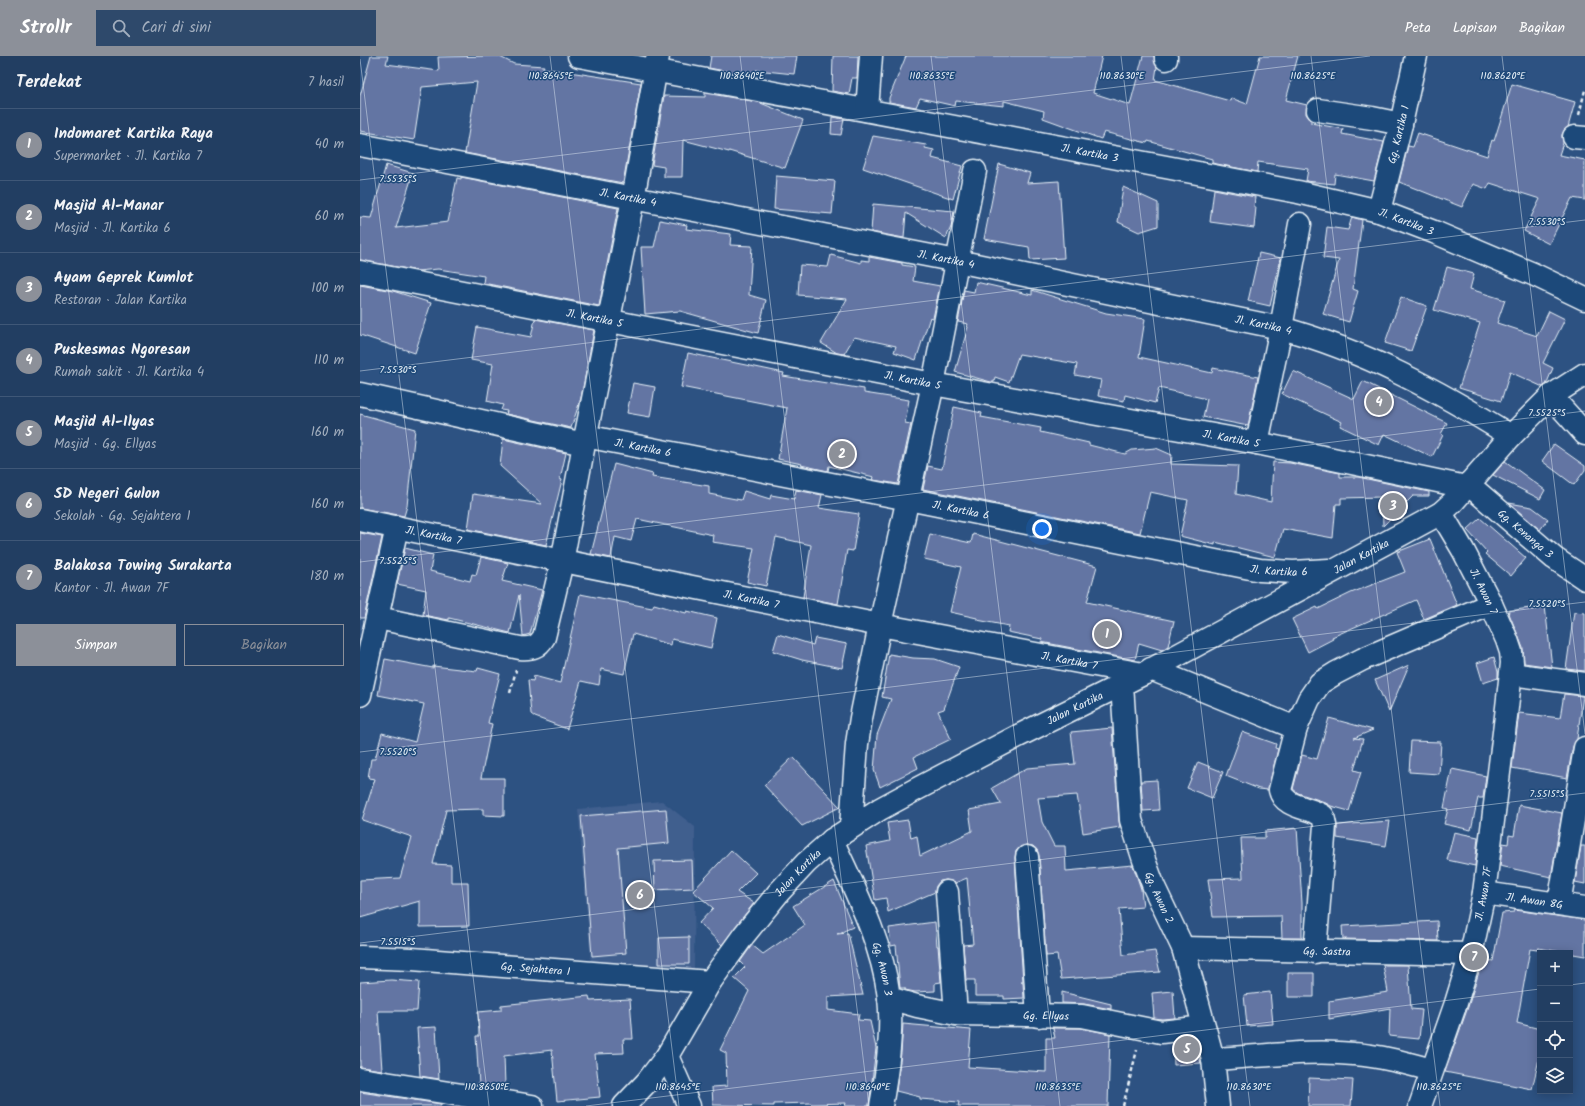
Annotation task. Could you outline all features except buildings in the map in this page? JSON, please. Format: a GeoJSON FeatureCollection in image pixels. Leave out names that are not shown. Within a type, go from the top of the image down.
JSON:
{"type":"FeatureCollection","features":[{"type":"Feature","properties":{"kind":"street","name":"Jl. Kartika 3"},"geometry":{"type":"LineString","coordinates":[[579,56],[657,63],[867,110],[1298,192],[1379,211],[1505,262],[1585,299]]}},
{"type":"Feature","properties":{"kind":"street"},"geometry":{"type":"LineString","coordinates":[[867,110],[871,56]]}},
{"type":"Feature","properties":{"kind":"street","name":"Gg. Kartika 1"},"geometry":{"type":"LineString","coordinates":[[1379,211],[1416,56]]}},
{"type":"Feature","properties":{"kind":"street"},"geometry":{"type":"LineString","coordinates":[[378,618],[520,648],[533,648],[541,642],[547,630],[562,562],[584,440],[633,199],[657,63]]}},
{"type":"Feature","properties":{"kind":"street"},"geometry":{"type":"LineString","coordinates":[[1318,110],[1401,124]]}},
{"type":"Feature","properties":{"kind":"street","name":"Jl. Kartika 4"},"geometry":{"type":"LineString","coordinates":[[360,145],[957,261],[1281,328],[1312,336],[1398,373],[1443,396],[1511,436]]}},
{"type":"Feature","properties":{"kind":"street"},"geometry":{"type":"LineString","coordinates":[[851,827],[857,744],[880,626],[933,384],[975,171]]}},
{"type":"Feature","properties":{"kind":"street"},"geometry":{"type":"LineString","coordinates":[[1256,443],[1281,328],[1300,224]]}},
{"type":"Feature","properties":{"kind":"street","name":"Jl. Kartika 5"},"geometry":{"type":"LineString","coordinates":[[360,272],[933,384],[1256,443],[1467,486]]}},
{"type":"Feature","properties":{"kind":"street","name":"Jalan Kartika"},"geometry":{"type":"LineString","coordinates":[[624,1106],[647,1082],[667,1056],[710,982],[744,936],[806,863],[832,840],[880,809],[1018,736],[1122,685],[1441,513],[1511,436],[1551,396],[1585,374]]}},
{"type":"Feature","properties":{"kind":"street","name":"Jl. Kartika 6"},"geometry":{"type":"LineString","coordinates":[[360,394],[584,440],[908,499],[1272,572],[1304,572],[1338,569]]}},
{"type":"Feature","properties":{"kind":"street"},"geometry":{"type":"LineString","coordinates":[[1551,396],[1585,434]]}},
{"type":"Feature","properties":{"kind":"street","name":"Gg. Kenanga 3"},"geometry":{"type":"LineString","coordinates":[[1467,486],[1554,558],[1585,579]]}},
{"type":"Feature","properties":{"kind":"street","name":"Jl. Awan 7"},"geometry":{"type":"LineString","coordinates":[[1441,513],[1466,556],[1491,604],[1507,640],[1511,652],[1511,674]]}},
{"type":"Feature","properties":{"kind":"street","name":"Jl. Kartika 7"},"geometry":{"type":"LineString","coordinates":[[360,520],[880,626],[1147,671],[1296,728]]}},
{"type":"Feature","properties":{"kind":"street"},"geometry":{"type":"LineString","coordinates":[[360,695],[397,527]]}},
{"type":"Feature","properties":{"kind":"street"},"geometry":{"type":"LineString","coordinates":[[1315,952],[1325,825],[1323,816],[1317,812],[1288,802],[1281,796],[1280,790],[1296,728],[1309,699],[1320,683],[1336,672],[1401,642],[1491,604]]}},
{"type":"Feature","properties":{"kind":"street"},"geometry":{"type":"LineString","coordinates":[[1511,674],[1585,684]]}},
{"type":"Feature","properties":{"kind":"street","name":"Jl. Awan 7F"},"geometry":{"type":"LineString","coordinates":[[1420,1106],[1456,1003],[1471,954],[1484,893],[1511,674]]}},
{"type":"Feature","properties":{"kind":"street","name":"Gg. Awan 2"},"geometry":{"type":"LineString","coordinates":[[1122,685],[1131,820],[1154,887],[1183,948],[1213,1059],[1218,1106]]}},
{"type":"Feature","properties":{"kind":"street"},"geometry":{"type":"LineString","coordinates":[[1559,904],[1585,748]]}},
{"type":"Feature","properties":{"kind":"street","name":"Gg. Awan 3"},"geometry":{"type":"LineString","coordinates":[[832,840],[861,905],[877,948],[885,976],[889,998],[889,1036],[880,1106]]}},
{"type":"Feature","properties":{"kind":"street"},"geometry":{"type":"LineString","coordinates":[[1027,857],[1038,1016]]}},
{"type":"Feature","properties":{"kind":"street"},"geometry":{"type":"LineString","coordinates":[[947,892],[956,1014]]}},
{"type":"Feature","properties":{"kind":"street","name":"Jl. Awan 8G"},"geometry":{"type":"LineString","coordinates":[[1484,893],[1585,908]]}},
{"type":"Feature","properties":{"kind":"street","name":"Gg. Sastra"},"geometry":{"type":"LineString","coordinates":[[1183,948],[1315,952],[1471,954]]}},
{"type":"Feature","properties":{"kind":"street","name":"Gg. Sejahtera 1"},"geometry":{"type":"LineString","coordinates":[[360,957],[412,959],[710,982]]}},
{"type":"Feature","properties":{"kind":"street","name":"Gg. Ellyas"},"geometry":{"type":"LineString","coordinates":[[889,998],[917,1006],[956,1014],[1082,1016],[1114,1021],[1161,1032],[1204,1028]]}},
{"type":"Feature","properties":{"kind":"street"},"geometry":{"type":"LineString","coordinates":[[1213,1059],[1330,1052],[1384,1058],[1432,1070]]}},
{"type":"Feature","properties":{"kind":"street"},"geometry":{"type":"LineString","coordinates":[[667,1056],[689,1106]]}},
{"type":"Feature","properties":{"kind":"street"},"geometry":{"type":"LineString","coordinates":[[360,1079],[532,1106]]}},
{"type":"Feature","properties":{"kind":"path"},"geometry":{"type":"LineString","coordinates":[[1123,1106],[1142,1028]]}},
{"type":"Feature","properties":{"kind":"shaded area"},"geometry":{"type":"Polygon","coordinates":[[[662,801],[695,827],[694,970],[591,963],[578,809],[662,801]]]}},
{"type":"Feature","properties":{"kind":"place","name":"Puskesmas Ngoresan"},"geometry":{"type":"Point","coordinates":[1379,402]}},
{"type":"Feature","properties":{"kind":"place","name":"Masjid Al-Manar"},"geometry":{"type":"Point","coordinates":[842,454]}},
{"type":"Feature","properties":{"kind":"place","name":"Ayam Geprek Kumlot"},"geometry":{"type":"Point","coordinates":[1393,506]}},
{"type":"Feature","properties":{"kind":"place","name":"Indomaret Kartika Raya"},"geometry":{"type":"Point","coordinates":[1107,634]}},
{"type":"Feature","properties":{"kind":"place","name":"SD Negeri Gulon"},"geometry":{"type":"Point","coordinates":[640,895]}},
{"type":"Feature","properties":{"kind":"place","name":"Balakosa Towing Surakarta"},"geometry":{"type":"Point","coordinates":[1474,957]}},
{"type":"Feature","properties":{"kind":"place","name":"Masjid Al-Ilyas"},"geometry":{"type":"Point","coordinates":[1187,1049]}}]}
